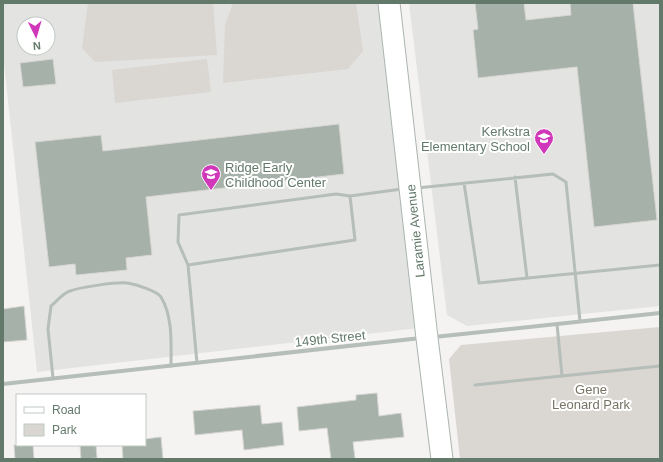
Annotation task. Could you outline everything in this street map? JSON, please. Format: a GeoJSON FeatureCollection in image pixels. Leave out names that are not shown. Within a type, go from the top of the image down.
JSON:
{"type":"FeatureCollection","features":[{"type":"Feature","properties":{"kind":"street","name":"Laramie Avenue"},"geometry":{"type":"LineString","coordinates":[[389,3],[442,459]]}},
{"type":"Feature","properties":{"kind":"street","name":"149th Street"},"geometry":{"type":"LineString","coordinates":[[3,384],[660,313]]}},
{"type":"Feature","properties":{"kind":"lane"},"geometry":{"type":"LineString","coordinates":[[197,363],[188,264],[178,242],[179,215],[336,194],[350,196],[410,188],[553,174],[566,182],[580,321]]}},
{"type":"Feature","properties":{"kind":"lane"},"geometry":{"type":"LineString","coordinates":[[515,178],[527,278]]}},
{"type":"Feature","properties":{"kind":"lane"},"geometry":{"type":"LineString","coordinates":[[464,183],[478,284],[660,265]]}},
{"type":"Feature","properties":{"kind":"lane"},"geometry":{"type":"LineString","coordinates":[[188,264],[355,240],[350,196]]}},
{"type":"Feature","properties":{"kind":"lane"},"geometry":{"type":"LineString","coordinates":[[52,378],[48,329],[51,306],[69,291],[101,285],[128,283],[146,288],[160,295],[167,309],[171,336],[171,366]]}},
{"type":"Feature","properties":{"kind":"lane"},"geometry":{"type":"LineString","coordinates":[[557,324],[562,376]]}},
{"type":"Feature","properties":{"kind":"lane"},"geometry":{"type":"LineString","coordinates":[[475,384],[660,366]]}},
{"type":"Feature","properties":{"kind":"shaded area","name":"Ridge Early Childhood Center"},"geometry":{"type":"Polygon","coordinates":[[[3,3],[382,3],[419,328],[37,372],[3,54],[3,3]]]}},
{"type":"Feature","properties":{"kind":"shaded area","name":"Kerkstra Elementary School"},"geometry":{"type":"Polygon","coordinates":[[[409,3],[660,3],[660,306],[467,326],[447,315],[409,3]]]}},
{"type":"Feature","properties":{"kind":"green space"},"geometry":{"type":"Polygon","coordinates":[[[88,3],[213,3],[217,55],[95,62],[82,48],[88,3]]]}},
{"type":"Feature","properties":{"kind":"green space"},"geometry":{"type":"Polygon","coordinates":[[[233,3],[356,3],[363,51],[348,69],[223,83],[225,25],[233,3]]]}},
{"type":"Feature","properties":{"kind":"green space"},"geometry":{"type":"Polygon","coordinates":[[[207,59],[211,92],[115,103],[112,70],[207,59]]]}},
{"type":"Feature","properties":{"kind":"green space","name":"Gene Leonard Park"},"geometry":{"type":"Polygon","coordinates":[[[660,327],[660,459],[460,459],[449,359],[461,345],[660,327]]]}},
{"type":"Feature","properties":{"kind":"building"},"geometry":{"type":"Polygon","coordinates":[[[475,3],[524,3],[526,20],[571,15],[570,3],[633,3],[657,220],[594,227],[577,67],[478,78],[473,30],[478,29],[475,3]]]}},
{"type":"Feature","properties":{"kind":"building"},"geometry":{"type":"Polygon","coordinates":[[[53,59],[56,84],[23,87],[20,63],[53,59]]]}},
{"type":"Feature","properties":{"kind":"building"},"geometry":{"type":"Polygon","coordinates":[[[339,124],[344,174],[146,197],[152,255],[126,258],[127,270],[76,275],[75,264],[49,267],[35,142],[101,135],[103,151],[339,124]]]}},
{"type":"Feature","properties":{"kind":"building"},"geometry":{"type":"Polygon","coordinates":[[[24,306],[27,340],[3,342],[3,309],[24,306]]]}},
{"type":"Feature","properties":{"kind":"building"},"geometry":{"type":"Polygon","coordinates":[[[377,393],[379,416],[401,413],[404,437],[353,442],[355,459],[331,459],[327,428],[299,431],[297,407],[356,400],[356,395],[377,393]]]}},
{"type":"Feature","properties":{"kind":"building"},"geometry":{"type":"Polygon","coordinates":[[[260,405],[262,424],[282,422],[284,445],[244,450],[242,430],[195,435],[193,411],[260,405]]]}},
{"type":"Feature","properties":{"kind":"building"},"geometry":{"type":"Polygon","coordinates":[[[161,437],[163,459],[123,459],[122,446],[146,446],[146,439],[161,437]]]}},
{"type":"Feature","properties":{"kind":"building"},"geometry":{"type":"Polygon","coordinates":[[[14,445],[33,446],[34,459],[15,459],[14,445]]]}},
{"type":"Feature","properties":{"kind":"building"},"geometry":{"type":"Polygon","coordinates":[[[80,446],[96,446],[97,458],[81,459],[80,446]]]}},
{"type":"Feature","properties":{"kind":"place","name":"Kerkstra Elementary School"},"geometry":{"type":"Point","coordinates":[544,155]}},
{"type":"Feature","properties":{"kind":"place","name":"Ridge Early Childhood Center"},"geometry":{"type":"Point","coordinates":[211,191]}}]}
